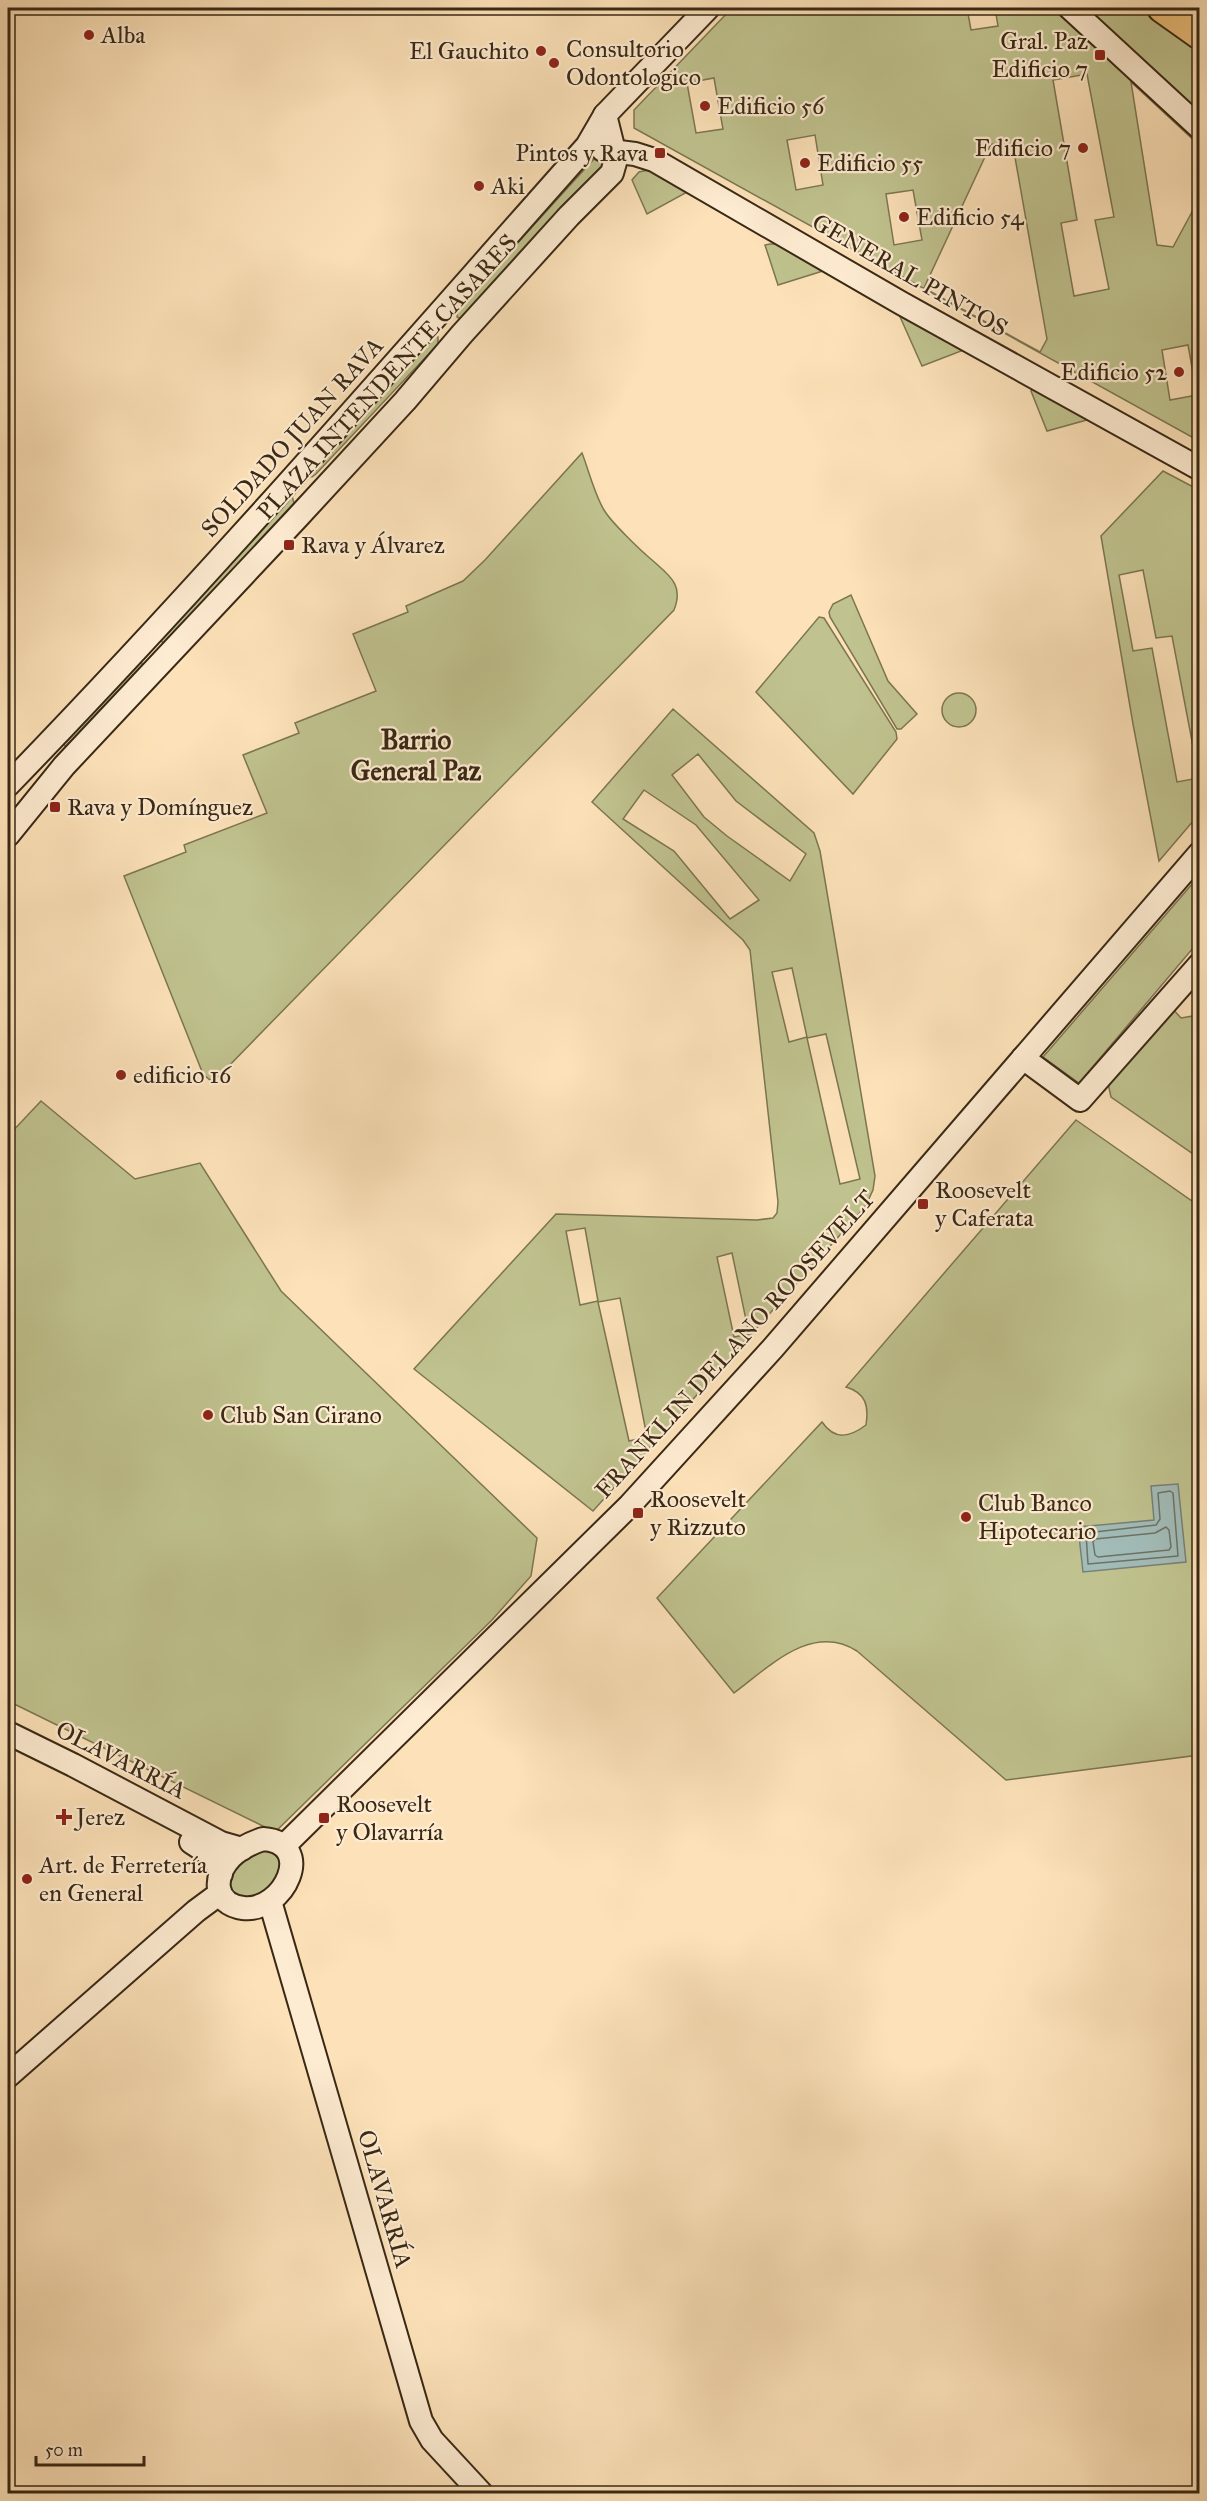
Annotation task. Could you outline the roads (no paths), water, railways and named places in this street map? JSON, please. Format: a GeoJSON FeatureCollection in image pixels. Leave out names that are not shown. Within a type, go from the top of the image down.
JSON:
{"type":"FeatureCollection","features":[{"type":"Feature","properties":{"kind":"highway"},"geometry":{"type":"LineString","coordinates":[[1162,8],[1200,35]]}},
{"type":"Feature","properties":{"kind":"highway"},"geometry":{"type":"LineString","coordinates":[[1188,8],[1200,18]]}},
{"type":"Feature","properties":{"kind":"street","name":"SOLDADO JUAN RAVA"},"geometry":{"type":"LineString","coordinates":[[8,785],[146,639],[294,476],[587,146],[605,115],[708,8]]}},
{"type":"Feature","properties":{"kind":"street"},"geometry":{"type":"LineString","coordinates":[[1070,8],[1200,128]]}},
{"type":"Feature","properties":{"kind":"street"},"geometry":{"type":"LineString","coordinates":[[605,115],[615,152]]}},
{"type":"Feature","properties":{"kind":"street","name":"GENERAL PINTOS"},"geometry":{"type":"LineString","coordinates":[[587,146],[635,154],[654,160],[901,303],[1200,469]]}},
{"type":"Feature","properties":{"kind":"street","name":"PLAZA INTENDENTE CASARES"},"geometry":{"type":"LineString","coordinates":[[8,835],[64,766],[297,518],[405,401],[569,216],[612,173],[616,166],[615,152]]}},
{"type":"Feature","properties":{"kind":"street","name":"FRANKLIN DELANO ROOSEVELT"},"geometry":{"type":"LineString","coordinates":[[285,1846],[630,1505],[773,1348],[1200,853]]}},
{"type":"Feature","properties":{"kind":"street"},"geometry":{"type":"LineString","coordinates":[[1023,1058],[1080,1100],[1200,964]]}},
{"type":"Feature","properties":{"kind":"street","name":"OLAVARRÍA"},"geometry":{"type":"LineString","coordinates":[[8,1734],[73,1765],[221,1843],[242,1849]]}},
{"type":"Feature","properties":{"kind":"street","name":"OLAVARRÍA"},"geometry":{"type":"LineString","coordinates":[[8,1749],[203,1848],[214,1857],[220,1884]]}},
{"type":"Feature","properties":{"kind":"street"},"geometry":{"type":"LineString","coordinates":[[8,2076],[196,1911],[220,1884],[232,1857],[242,1849],[263,1839],[273,1840],[285,1846],[291,1862],[289,1877],[280,1892],[270,1901],[252,1908],[243,1908],[225,1902],[220,1884]]}},
{"type":"Feature","properties":{"kind":"street","name":"OLAVARRÍA"},"geometry":{"type":"LineString","coordinates":[[270,1901],[421,2421],[432,2440],[482,2493]]}},
{"type":"Feature","properties":{"kind":"water"},"geometry":{"type":"Polygon","coordinates":[[[1178,1484],[1186,1562],[1083,1572],[1078,1527],[1154,1520],[1151,1486],[1178,1484]]]}},
{"type":"Feature","properties":{"kind":"place","name":"Alba"},"geometry":{"type":"Point","coordinates":[89,35]}},
{"type":"Feature","properties":{"kind":"place","name":"El Gauchito"},"geometry":{"type":"Point","coordinates":[541,51]}},
{"type":"Feature","properties":{"kind":"place","name":"Gral. Paz Edificio 7"},"geometry":{"type":"Point","coordinates":[1100,55]}},
{"type":"Feature","properties":{"kind":"place","name":"Consultorio Odontologico"},"geometry":{"type":"Point","coordinates":[554,63]}},
{"type":"Feature","properties":{"kind":"place","name":"Edificio 56"},"geometry":{"type":"Point","coordinates":[705,106]}},
{"type":"Feature","properties":{"kind":"place","name":"Edificio 7"},"geometry":{"type":"Point","coordinates":[1083,148]}},
{"type":"Feature","properties":{"kind":"place","name":"Pintos y Rava"},"geometry":{"type":"Point","coordinates":[660,153]}},
{"type":"Feature","properties":{"kind":"place","name":"Edificio 55"},"geometry":{"type":"Point","coordinates":[805,163]}},
{"type":"Feature","properties":{"kind":"place","name":"Aki"},"geometry":{"type":"Point","coordinates":[479,186]}},
{"type":"Feature","properties":{"kind":"place","name":"Edificio 54"},"geometry":{"type":"Point","coordinates":[904,217]}},
{"type":"Feature","properties":{"kind":"place","name":"Edificio 52"},"geometry":{"type":"Point","coordinates":[1179,372]}},
{"type":"Feature","properties":{"kind":"place","name":"Rava y Álvarez"},"geometry":{"type":"Point","coordinates":[289,545]}},
{"type":"Feature","properties":{"kind":"place","name":"Rava y Domínguez"},"geometry":{"type":"Point","coordinates":[55,807]}},
{"type":"Feature","properties":{"kind":"place","name":"edificio 16"},"geometry":{"type":"Point","coordinates":[121,1075]}},
{"type":"Feature","properties":{"kind":"place","name":"Roosevelt y Caferata"},"geometry":{"type":"Point","coordinates":[923,1204]}},
{"type":"Feature","properties":{"kind":"place","name":"Club San Cirano"},"geometry":{"type":"Point","coordinates":[208,1415]}},
{"type":"Feature","properties":{"kind":"place","name":"Roosevelt y Rizzuto"},"geometry":{"type":"Point","coordinates":[638,1513]}},
{"type":"Feature","properties":{"kind":"place","name":"Club Banco Hipotecario"},"geometry":{"type":"Point","coordinates":[966,1517]}},
{"type":"Feature","properties":{"kind":"place","name":"Jerez"},"geometry":{"type":"Point","coordinates":[64,1817]}},
{"type":"Feature","properties":{"kind":"place","name":"Roosevelt y Olavarría"},"geometry":{"type":"Point","coordinates":[324,1818]}},
{"type":"Feature","properties":{"kind":"place","name":"Art. de Ferretería en General"},"geometry":{"type":"Point","coordinates":[27,1879]}},
{"type":"Feature","properties":{"kind":"district","name":"Barrio General Paz"},"geometry":{"type":"Point","coordinates":[416,756]}}]}
